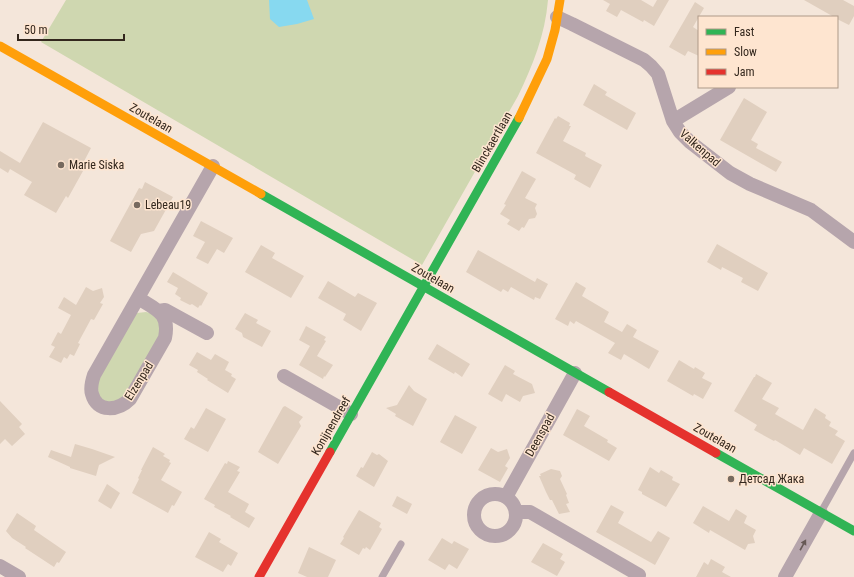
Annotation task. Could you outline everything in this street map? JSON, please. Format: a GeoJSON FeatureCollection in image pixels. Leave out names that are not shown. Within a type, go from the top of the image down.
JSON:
{"type":"FeatureCollection","features":[{"type":"Feature","properties":{"kind":"street","name":"Blinckaertlaan"},"geometry":{"type":"LineString","coordinates":[[424,286],[525,107],[547,59],[560,0]]}},
{"type":"Feature","properties":{"kind":"street","name":"Valkenpad"},"geometry":{"type":"LineString","coordinates":[[557,17],[644,60],[651,66],[658,74],[662,82],[673,121],[680,132],[730,173],[750,184],[812,210],[854,242]]}},
{"type":"Feature","properties":{"kind":"street","name":"Zoutelaan"},"geometry":{"type":"LineString","coordinates":[[0,46],[854,531]]}},
{"type":"Feature","properties":{"kind":"street"},"geometry":{"type":"LineString","coordinates":[[673,121],[727,88]]}},
{"type":"Feature","properties":{"kind":"street","name":"Elzenpad"},"geometry":{"type":"LineString","coordinates":[[159,311],[166,320],[167,329],[165,338],[130,399],[118,408],[110,409],[102,406],[95,401],[92,394],[91,388],[94,375],[213,166]]}},
{"type":"Feature","properties":{"kind":"street","name":"Konijnendreef"},"geometry":{"type":"LineString","coordinates":[[259,577],[424,286]]}},
{"type":"Feature","properties":{"kind":"street"},"geometry":{"type":"LineString","coordinates":[[138,298],[159,311],[166,310],[207,333]]}},
{"type":"Feature","properties":{"kind":"street","name":"Deenspad"},"geometry":{"type":"LineString","coordinates":[[506,497],[575,373]]}},
{"type":"Feature","properties":{"kind":"street"},"geometry":{"type":"LineString","coordinates":[[284,376],[351,414]]}},
{"type":"Feature","properties":{"kind":"street"},"geometry":{"type":"LineString","coordinates":[[494,494],[506,497],[511,501],[516,512],[516,518],[512,528],[502,535],[496,536],[482,532],[474,519],[474,512],[481,499],[487,495],[494,494]]}},
{"type":"Feature","properties":{"kind":"street"},"geometry":{"type":"LineString","coordinates":[[516,512],[530,512],[639,575]]}},
{"type":"Feature","properties":{"kind":"street"},"geometry":{"type":"LineString","coordinates":[[785,577],[821,512]]}},
{"type":"Feature","properties":{"kind":"street"},"geometry":{"type":"LineString","coordinates":[[0,566],[19,577]]}},
{"type":"Feature","properties":{"kind":"lane"},"geometry":{"type":"LineString","coordinates":[[821,512],[854,453]]}},
{"type":"Feature","properties":{"kind":"lane"},"geometry":{"type":"LineString","coordinates":[[382,577],[401,544]]}},
{"type":"Feature","properties":{"kind":"green space"},"geometry":{"type":"Polygon","coordinates":[[[66,0],[548,0],[538,50],[529,73],[518,96],[422,265],[41,42],[66,0]]]}},
{"type":"Feature","properties":{"kind":"green space"},"geometry":{"type":"Polygon","coordinates":[[[146,312],[154,314],[160,320],[161,336],[126,397],[111,404],[99,398],[97,381],[132,318],[137,313],[146,312]]]}},
{"type":"Feature","properties":{"kind":"water"},"geometry":{"type":"Polygon","coordinates":[[[269,0],[307,0],[314,19],[279,27],[270,19],[269,0]]]}},
{"type":"Feature","properties":{"kind":"building"},"geometry":{"type":"Polygon","coordinates":[[[603,0],[641,0],[653,7],[657,0],[669,0],[654,26],[621,10],[617,17],[606,11],[610,4],[603,0]]]}},
{"type":"Feature","properties":{"kind":"building"},"geometry":{"type":"Polygon","coordinates":[[[804,0],[843,0],[854,6],[854,16],[849,25],[838,20],[838,16],[832,16],[804,0]]]}},
{"type":"Feature","properties":{"kind":"building"},"geometry":{"type":"Polygon","coordinates":[[[695,2],[704,8],[693,27],[698,30],[698,56],[688,51],[685,56],[669,47],[695,2]]]}},
{"type":"Feature","properties":{"kind":"building"},"geometry":{"type":"Polygon","coordinates":[[[594,84],[607,92],[605,95],[636,113],[627,130],[583,105],[594,84]]]}},
{"type":"Feature","properties":{"kind":"building"},"geometry":{"type":"Polygon","coordinates":[[[744,98],[767,112],[751,140],[758,144],[756,148],[782,162],[776,172],[720,140],[744,98]]]}},
{"type":"Feature","properties":{"kind":"building"},"geometry":{"type":"Polygon","coordinates":[[[558,116],[570,123],[569,126],[571,126],[563,141],[586,153],[585,156],[602,165],[590,188],[574,179],[576,175],[536,153],[555,118],[556,119],[558,116]]]}},
{"type":"Feature","properties":{"kind":"building"},"geometry":{"type":"Polygon","coordinates":[[[43,122],[91,148],[80,169],[83,171],[68,198],[66,196],[56,213],[24,195],[32,182],[10,169],[8,173],[0,168],[0,151],[20,163],[43,122]]]}},
{"type":"Feature","properties":{"kind":"building"},"geometry":{"type":"Polygon","coordinates":[[[522,171],[536,179],[525,198],[537,204],[535,208],[537,214],[535,218],[529,219],[524,228],[522,227],[519,231],[507,224],[510,220],[500,214],[506,205],[504,204],[522,171]]]}},
{"type":"Feature","properties":{"kind":"building"},"geometry":{"type":"Polygon","coordinates":[[[145,182],[173,197],[154,231],[141,234],[131,252],[110,241],[139,188],[142,189],[145,182]]]}},
{"type":"Feature","properties":{"kind":"building"},"geometry":{"type":"Polygon","coordinates":[[[201,221],[233,238],[224,253],[217,249],[208,264],[196,258],[205,242],[193,236],[201,221]]]}},
{"type":"Feature","properties":{"kind":"building"},"geometry":{"type":"Polygon","coordinates":[[[717,244],[768,273],[758,291],[741,282],[743,278],[722,267],[721,270],[707,262],[717,244]]]}},
{"type":"Feature","properties":{"kind":"building"},"geometry":{"type":"Polygon","coordinates":[[[261,245],[275,253],[272,258],[304,276],[291,298],[245,272],[261,245]]]}},
{"type":"Feature","properties":{"kind":"building"},"geometry":{"type":"Polygon","coordinates":[[[478,250],[535,282],[537,278],[548,284],[540,299],[535,297],[534,300],[511,287],[508,292],[503,289],[501,292],[466,272],[478,250]]]}},
{"type":"Feature","properties":{"kind":"building"},"geometry":{"type":"Polygon","coordinates":[[[173,272],[208,293],[201,306],[200,305],[198,308],[192,304],[190,305],[180,300],[181,298],[175,294],[178,288],[167,282],[173,272]]]}},
{"type":"Feature","properties":{"kind":"building"},"geometry":{"type":"Polygon","coordinates":[[[328,281],[355,297],[358,293],[377,303],[361,331],[343,320],[346,314],[318,298],[328,281]]]}},
{"type":"Feature","properties":{"kind":"building"},"geometry":{"type":"Polygon","coordinates":[[[576,282],[586,288],[582,296],[609,312],[604,322],[622,332],[627,324],[637,330],[633,337],[659,351],[649,369],[624,354],[621,360],[608,353],[615,343],[576,321],[574,324],[570,321],[568,326],[555,319],[576,282]]]}},
{"type":"Feature","properties":{"kind":"building"},"geometry":{"type":"Polygon","coordinates":[[[86,287],[93,291],[102,288],[104,297],[100,303],[103,304],[94,320],[91,319],[78,343],[80,344],[74,356],[70,354],[67,359],[64,357],[61,363],[49,357],[55,347],[51,345],[58,332],[61,334],[71,315],[58,308],[64,297],[76,305],[86,287]]]}},
{"type":"Feature","properties":{"kind":"building"},"geometry":{"type":"Polygon","coordinates":[[[245,313],[258,320],[256,323],[271,331],[262,347],[243,337],[242,333],[235,329],[245,313]]]}},
{"type":"Feature","properties":{"kind":"building"},"geometry":{"type":"Polygon","coordinates":[[[306,326],[326,337],[324,340],[326,341],[317,356],[333,365],[323,379],[299,365],[310,346],[299,340],[306,326]]]}},
{"type":"Feature","properties":{"kind":"building"},"geometry":{"type":"Polygon","coordinates":[[[437,344],[470,364],[462,377],[428,359],[437,344]]]}},
{"type":"Feature","properties":{"kind":"building"},"geometry":{"type":"Polygon","coordinates":[[[197,352],[211,360],[215,354],[229,362],[225,370],[232,374],[231,376],[236,379],[228,393],[207,380],[208,379],[197,372],[198,370],[189,365],[197,352]]]}},
{"type":"Feature","properties":{"kind":"building"},"geometry":{"type":"Polygon","coordinates":[[[679,360],[694,369],[695,367],[705,373],[702,378],[712,383],[703,399],[694,394],[693,396],[667,381],[679,360]]]}},
{"type":"Feature","properties":{"kind":"building"},"geometry":{"type":"Polygon","coordinates":[[[505,365],[515,371],[513,374],[532,384],[535,393],[523,396],[520,402],[506,394],[502,402],[488,394],[505,365]]]}},
{"type":"Feature","properties":{"kind":"building"},"geometry":{"type":"Polygon","coordinates":[[[756,374],[772,383],[762,399],[779,408],[775,414],[803,430],[815,408],[826,415],[825,418],[831,422],[829,426],[838,431],[835,435],[845,441],[832,464],[804,448],[800,455],[775,440],[774,441],[754,430],[757,425],[734,411],[756,374]]]}},
{"type":"Feature","properties":{"kind":"building"},"geometry":{"type":"Polygon","coordinates":[[[409,385],[414,391],[427,399],[413,426],[395,416],[396,414],[386,408],[397,405],[409,385]]]}},
{"type":"Feature","properties":{"kind":"building"},"geometry":{"type":"Polygon","coordinates":[[[0,401],[22,424],[19,427],[25,434],[12,446],[5,439],[0,444],[0,401]]]}},
{"type":"Feature","properties":{"kind":"building"},"geometry":{"type":"Polygon","coordinates":[[[285,406],[303,417],[299,422],[301,426],[278,464],[258,452],[283,407],[285,406]]]}},
{"type":"Feature","properties":{"kind":"building"},"geometry":{"type":"Polygon","coordinates":[[[206,408],[226,419],[208,452],[184,439],[191,427],[194,429],[206,408]]]}},
{"type":"Feature","properties":{"kind":"building"},"geometry":{"type":"Polygon","coordinates":[[[577,409],[590,416],[584,426],[608,440],[607,442],[617,448],[609,461],[563,435],[577,409]]]}},
{"type":"Feature","properties":{"kind":"building"},"geometry":{"type":"Polygon","coordinates":[[[455,415],[477,427],[462,454],[440,442],[455,415]]]}},
{"type":"Feature","properties":{"kind":"building"},"geometry":{"type":"Polygon","coordinates":[[[75,444],[115,457],[99,465],[96,476],[70,468],[48,457],[51,450],[71,457],[75,444]]]}},
{"type":"Feature","properties":{"kind":"building"},"geometry":{"type":"Polygon","coordinates":[[[153,447],[165,454],[163,456],[170,460],[169,462],[171,463],[161,480],[182,492],[168,513],[132,493],[139,479],[141,470],[153,447]]]}},
{"type":"Feature","properties":{"kind":"building"},"geometry":{"type":"Polygon","coordinates":[[[491,448],[498,452],[507,449],[510,458],[505,466],[508,468],[500,482],[478,470],[491,448]]]}},
{"type":"Feature","properties":{"kind":"building"},"geometry":{"type":"Polygon","coordinates":[[[372,452],[377,455],[379,454],[388,461],[374,487],[356,476],[361,467],[363,468],[372,452]]]}},
{"type":"Feature","properties":{"kind":"building"},"geometry":{"type":"Polygon","coordinates":[[[228,461],[240,467],[237,471],[240,472],[228,492],[249,504],[245,512],[255,518],[249,528],[214,507],[215,505],[204,499],[225,463],[227,464],[228,461]]]}},
{"type":"Feature","properties":{"kind":"building"},"geometry":{"type":"Polygon","coordinates":[[[650,467],[659,473],[661,470],[673,477],[672,480],[680,484],[666,507],[642,494],[642,492],[638,490],[650,467]]]}},
{"type":"Feature","properties":{"kind":"building"},"geometry":{"type":"Polygon","coordinates":[[[551,469],[560,471],[562,476],[560,479],[567,494],[569,503],[566,504],[570,512],[559,514],[546,492],[539,476],[541,476],[540,474],[551,469]]]}},
{"type":"Feature","properties":{"kind":"building"},"geometry":{"type":"Polygon","coordinates":[[[107,484],[120,493],[111,509],[98,501],[107,484]]]}},
{"type":"Feature","properties":{"kind":"building"},"geometry":{"type":"Polygon","coordinates":[[[397,496],[412,504],[407,514],[392,506],[397,496]]]}},
{"type":"Feature","properties":{"kind":"building"},"geometry":{"type":"Polygon","coordinates":[[[611,505],[624,512],[618,523],[651,542],[658,531],[670,538],[655,565],[596,532],[611,505]]]}},
{"type":"Feature","properties":{"kind":"building"},"geometry":{"type":"Polygon","coordinates":[[[703,506],[729,521],[736,509],[747,516],[744,523],[756,530],[753,536],[755,543],[748,544],[745,550],[710,530],[709,533],[693,523],[703,506]]]}},
{"type":"Feature","properties":{"kind":"building"},"geometry":{"type":"Polygon","coordinates":[[[359,510],[381,523],[379,527],[382,529],[370,550],[366,547],[365,549],[363,548],[359,555],[340,544],[359,510]]]}},
{"type":"Feature","properties":{"kind":"building"},"geometry":{"type":"Polygon","coordinates":[[[17,513],[36,526],[34,530],[66,552],[59,563],[57,562],[54,567],[25,548],[26,547],[12,538],[6,531],[17,513]]]}},
{"type":"Feature","properties":{"kind":"building"},"geometry":{"type":"Polygon","coordinates":[[[209,532],[221,539],[219,542],[238,553],[231,566],[228,564],[223,572],[195,557],[209,532]]]}},
{"type":"Feature","properties":{"kind":"building"},"geometry":{"type":"Polygon","coordinates":[[[442,538],[452,544],[454,541],[469,549],[457,569],[449,564],[445,570],[428,560],[442,538]]]}},
{"type":"Feature","properties":{"kind":"building"},"geometry":{"type":"Polygon","coordinates":[[[543,543],[563,554],[560,559],[565,562],[557,576],[531,562],[543,543]]]}},
{"type":"Feature","properties":{"kind":"building"},"geometry":{"type":"Polygon","coordinates":[[[309,547],[336,560],[328,577],[307,577],[298,573],[309,547]]]}},
{"type":"Feature","properties":{"kind":"building"},"geometry":{"type":"Polygon","coordinates":[[[711,559],[725,567],[722,572],[731,577],[696,577],[704,562],[708,565],[711,559]]]}},
{"type":"Feature","properties":{"kind":"traffic: fast"},"geometry":{"type":"LineString","coordinates":[[330,452],[519,118]]}},
{"type":"Feature","properties":{"kind":"traffic: fast"},"geometry":{"type":"LineString","coordinates":[[261,194],[609,392]]}},
{"type":"Feature","properties":{"kind":"traffic: fast"},"geometry":{"type":"LineString","coordinates":[[716,453],[854,531]]}},
{"type":"Feature","properties":{"kind":"traffic: slow"},"geometry":{"type":"LineString","coordinates":[[519,118],[547,59],[555,30],[560,0]]}},
{"type":"Feature","properties":{"kind":"traffic: slow"},"geometry":{"type":"LineString","coordinates":[[0,46],[261,194]]}},
{"type":"Feature","properties":{"kind":"traffic: jam"},"geometry":{"type":"LineString","coordinates":[[609,392],[716,453]]}},
{"type":"Feature","properties":{"kind":"traffic: jam"},"geometry":{"type":"LineString","coordinates":[[259,577],[330,452]]}},
{"type":"Feature","properties":{"kind":"place","name":"Marie Siska"},"geometry":{"type":"Point","coordinates":[61,165]}},
{"type":"Feature","properties":{"kind":"place","name":"Lebeau19"},"geometry":{"type":"Point","coordinates":[137,205]}},
{"type":"Feature","properties":{"kind":"place","name":"Детсад Жака"},"geometry":{"type":"Point","coordinates":[731,479]}}]}
